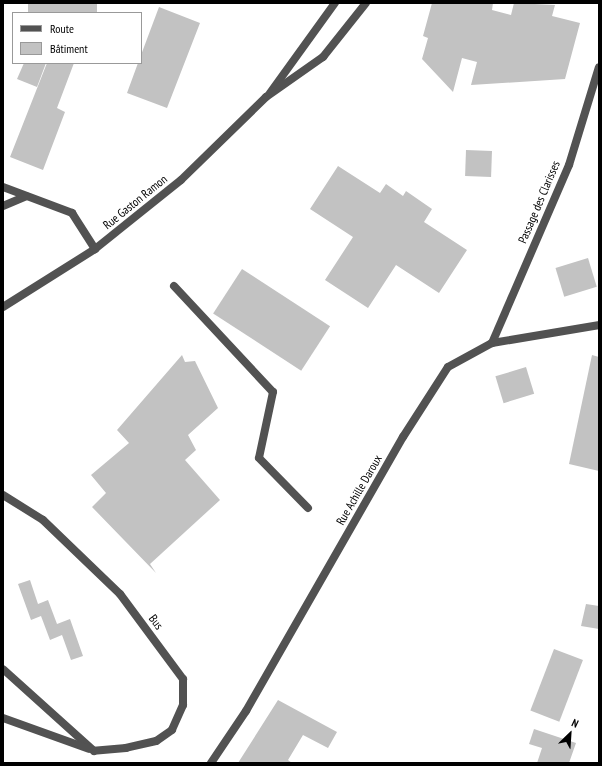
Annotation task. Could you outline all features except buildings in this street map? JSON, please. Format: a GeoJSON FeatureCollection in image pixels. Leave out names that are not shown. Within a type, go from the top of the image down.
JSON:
{"type":"FeatureCollection","features":[{"type":"Feature","properties":{"kind":"street","name":"Rue Gaston Ramon"},"geometry":{"type":"LineString","coordinates":[[266,97],[335,3]]}},
{"type":"Feature","properties":{"kind":"street","name":"Rue Gaston Ramon"},"geometry":{"type":"LineString","coordinates":[[3,307],[96,249],[181,180],[266,97],[323,57],[366,3]]}},
{"type":"Feature","properties":{"kind":"street","name":"Passage des Clarisses"},"geometry":{"type":"LineString","coordinates":[[492,343],[569,165],[599,67]]}},
{"type":"Feature","properties":{"kind":"street"},"geometry":{"type":"LineString","coordinates":[[3,187],[72,213],[96,249]]}},
{"type":"Feature","properties":{"kind":"street"},"geometry":{"type":"LineString","coordinates":[[3,206],[26,196]]}},
{"type":"Feature","properties":{"kind":"street"},"geometry":{"type":"LineString","coordinates":[[174,286],[273,392],[259,458],[308,508]]}},
{"type":"Feature","properties":{"kind":"street","name":"Rue Achille Daroux"},"geometry":{"type":"LineString","coordinates":[[211,763],[246,711],[403,437],[448,367],[492,343],[599,325]]}},
{"type":"Feature","properties":{"kind":"street","name":"Bus"},"geometry":{"type":"LineString","coordinates":[[3,495],[43,520],[120,594],[183,679],[183,705],[172,730],[156,741],[126,748],[94,751],[3,718]]}},
{"type":"Feature","properties":{"kind":"street"},"geometry":{"type":"LineString","coordinates":[[3,669],[94,751]]}}]}
